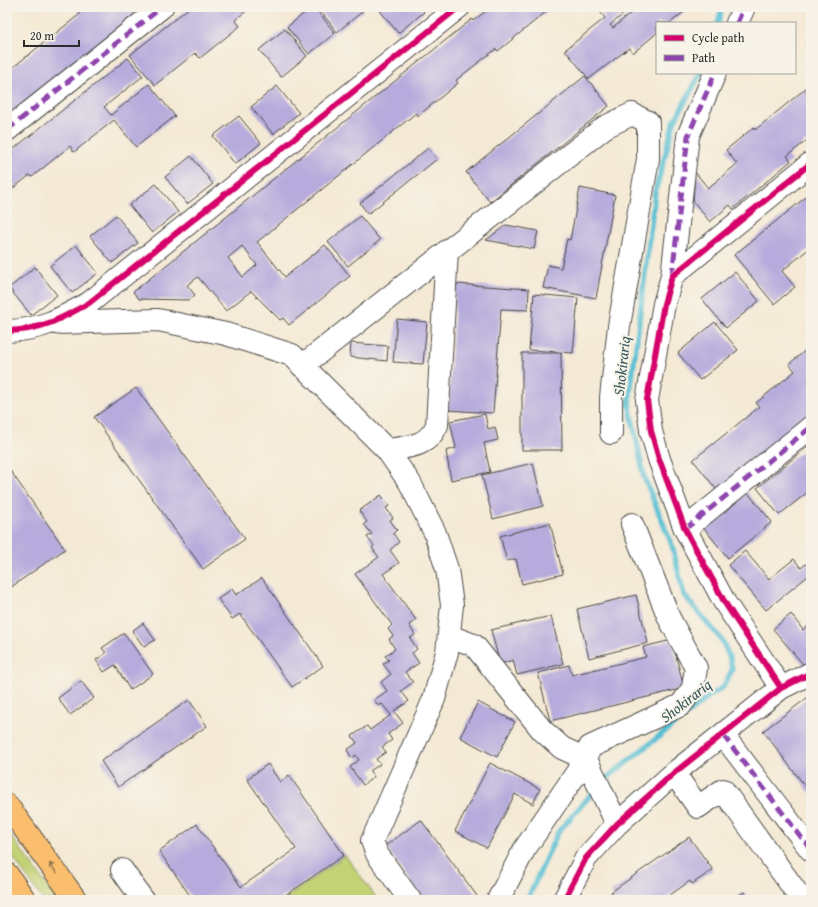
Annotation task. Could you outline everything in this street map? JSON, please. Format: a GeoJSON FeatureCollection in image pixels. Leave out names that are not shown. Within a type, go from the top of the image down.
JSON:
{"type":"FeatureCollection","features":[{"type":"Feature","properties":{"kind":"main road"},"geometry":{"type":"LineString","coordinates":[[7,806],[76,900]]}},
{"type":"Feature","properties":{"kind":"main road"},"geometry":{"type":"LineString","coordinates":[[7,874],[25,900]]}},
{"type":"Feature","properties":{"kind":"street"},"geometry":{"type":"LineString","coordinates":[[7,130],[162,7]]}},
{"type":"Feature","properties":{"kind":"street"},"geometry":{"type":"LineString","coordinates":[[7,331],[22,331],[55,322],[89,303],[459,7]]}},
{"type":"Feature","properties":{"kind":"street"},"geometry":{"type":"LineString","coordinates":[[737,22],[744,7]]}},
{"type":"Feature","properties":{"kind":"street"},"geometry":{"type":"LineString","coordinates":[[715,74],[688,136],[672,276],[664,304],[646,400],[651,431],[659,459],[685,529],[725,603],[781,688]]}},
{"type":"Feature","properties":{"kind":"street"},"geometry":{"type":"LineString","coordinates":[[302,366],[605,127],[632,114],[648,122],[648,159],[618,334],[611,397],[611,433]]}},
{"type":"Feature","properties":{"kind":"street"},"geometry":{"type":"LineString","coordinates":[[672,276],[811,163]]}},
{"type":"Feature","properties":{"kind":"street"},"geometry":{"type":"LineString","coordinates":[[388,450],[423,443],[434,434],[437,425],[448,251]]}},
{"type":"Feature","properties":{"kind":"street"},"geometry":{"type":"LineString","coordinates":[[55,322],[158,320],[226,334],[292,356],[388,450],[410,483],[435,533],[447,569],[452,605],[447,652],[434,699],[372,840],[377,854],[410,900]]}},
{"type":"Feature","properties":{"kind":"street"},"geometry":{"type":"LineString","coordinates":[[685,529],[811,428]]}},
{"type":"Feature","properties":{"kind":"street"},"geometry":{"type":"LineString","coordinates":[[498,900],[524,850],[586,759],[590,747],[681,705],[693,688],[696,668],[670,618],[632,524]]}},
{"type":"Feature","properties":{"kind":"street"},"geometry":{"type":"LineString","coordinates":[[449,636],[474,645],[542,730],[562,748],[586,759],[617,824]]}},
{"type":"Feature","properties":{"kind":"street"},"geometry":{"type":"LineString","coordinates":[[564,900],[586,858],[617,824],[674,773],[781,688],[811,673]]}},
{"type":"Feature","properties":{"kind":"street"},"geometry":{"type":"LineString","coordinates":[[723,735],[811,850]]}},
{"type":"Feature","properties":{"kind":"street"},"geometry":{"type":"LineString","coordinates":[[674,773],[698,807],[723,790],[802,900]]}},
{"type":"Feature","properties":{"kind":"street"},"geometry":{"type":"LineString","coordinates":[[122,870],[142,900]]}},
{"type":"Feature","properties":{"kind":"green space"},"geometry":{"type":"Polygon","coordinates":[[[7,830],[57,900],[43,900],[7,849],[7,830]]]}},
{"type":"Feature","properties":{"kind":"green space"},"geometry":{"type":"Polygon","coordinates":[[[345,855],[378,900],[283,900],[345,855]]]}},
{"type":"Feature","properties":{"kind":"building"},"geometry":{"type":"Polygon","coordinates":[[[74,7],[92,7],[93,9],[95,7],[149,7],[76,66],[73,63],[7,117],[7,64],[12,68],[80,14],[74,7]]]}},
{"type":"Feature","properties":{"kind":"building"},"geometry":{"type":"Polygon","coordinates":[[[190,7],[251,7],[235,20],[240,26],[200,58],[195,53],[155,85],[130,55],[190,7]]]}},
{"type":"Feature","properties":{"kind":"building"},"geometry":{"type":"Polygon","coordinates":[[[314,7],[335,33],[309,54],[287,27],[314,7]]]}},
{"type":"Feature","properties":{"kind":"building"},"geometry":{"type":"Polygon","coordinates":[[[317,7],[359,7],[363,11],[337,32],[317,7]]]}},
{"type":"Feature","properties":{"kind":"building"},"geometry":{"type":"Polygon","coordinates":[[[377,7],[420,7],[424,12],[398,33],[377,7]]]}},
{"type":"Feature","properties":{"kind":"building"},"geometry":{"type":"Polygon","coordinates":[[[491,7],[552,7],[498,51],[496,49],[456,80],[458,83],[418,116],[416,113],[257,242],[285,277],[325,245],[350,276],[289,325],[283,318],[280,320],[251,291],[226,311],[198,277],[187,285],[195,295],[189,300],[139,299],[133,292],[472,19],[473,21],[491,7]],[[242,246],[228,258],[243,277],[257,265],[242,246]]]}},
{"type":"Feature","properties":{"kind":"building"},"geometry":{"type":"Polygon","coordinates":[[[596,7],[632,7],[610,25],[613,28],[638,7],[690,7],[671,22],[656,22],[656,34],[633,53],[629,48],[589,79],[565,50],[605,18],[596,7]]]}},
{"type":"Feature","properties":{"kind":"building"},"geometry":{"type":"Polygon","coordinates":[[[285,29],[307,56],[281,77],[259,50],[285,29]]]}},
{"type":"Feature","properties":{"kind":"building"},"geometry":{"type":"Polygon","coordinates":[[[811,42],[811,52],[806,46],[811,42]]]}},
{"type":"Feature","properties":{"kind":"building"},"geometry":{"type":"Polygon","coordinates":[[[128,58],[143,76],[104,107],[111,115],[149,84],[175,116],[136,147],[114,120],[74,152],[70,146],[32,177],[30,175],[7,193],[7,158],[13,153],[11,151],[128,58]]]}},
{"type":"Feature","properties":{"kind":"building"},"geometry":{"type":"Polygon","coordinates":[[[585,76],[609,106],[490,202],[466,172],[585,76]]]}},
{"type":"Feature","properties":{"kind":"building"},"geometry":{"type":"Polygon","coordinates":[[[811,84],[811,139],[810,138],[787,156],[791,161],[733,209],[730,205],[710,222],[693,201],[695,172],[708,188],[737,164],[726,150],[754,127],[755,130],[811,84]]]}},
{"type":"Feature","properties":{"kind":"building"},"geometry":{"type":"Polygon","coordinates":[[[277,86],[299,113],[273,134],[251,107],[277,86]]]}},
{"type":"Feature","properties":{"kind":"building"},"geometry":{"type":"Polygon","coordinates":[[[239,116],[261,143],[235,164],[213,136],[239,116]]]}},
{"type":"Feature","properties":{"kind":"building"},"geometry":{"type":"Polygon","coordinates":[[[428,148],[437,159],[368,214],[360,203],[428,148]]]}},
{"type":"Feature","properties":{"kind":"building"},"geometry":{"type":"Polygon","coordinates":[[[191,156],[213,184],[187,204],[165,177],[191,156]]]}},
{"type":"Feature","properties":{"kind":"building"},"geometry":{"type":"Polygon","coordinates":[[[156,184],[178,212],[152,233],[129,205],[156,184]]]}},
{"type":"Feature","properties":{"kind":"building"},"geometry":{"type":"Polygon","coordinates":[[[580,188],[615,195],[596,298],[543,288],[548,265],[561,268],[567,239],[570,240],[580,188]]]}},
{"type":"Feature","properties":{"kind":"building"},"geometry":{"type":"Polygon","coordinates":[[[811,193],[811,247],[782,271],[795,287],[774,304],[734,255],[811,193]]]}},
{"type":"Feature","properties":{"kind":"building"},"geometry":{"type":"Polygon","coordinates":[[[116,215],[138,243],[112,263],[90,236],[116,215]]]}},
{"type":"Feature","properties":{"kind":"building"},"geometry":{"type":"Polygon","coordinates":[[[360,216],[380,240],[348,266],[328,242],[360,216]]]}},
{"type":"Feature","properties":{"kind":"building"},"geometry":{"type":"Polygon","coordinates":[[[506,225],[538,231],[534,249],[486,240],[506,225]]]}},
{"type":"Feature","properties":{"kind":"building"},"geometry":{"type":"Polygon","coordinates":[[[76,245],[98,273],[72,293],[50,266],[76,245]]]}},
{"type":"Feature","properties":{"kind":"building"},"geometry":{"type":"Polygon","coordinates":[[[35,267],[57,295],[31,315],[9,288],[35,267]]]}},
{"type":"Feature","properties":{"kind":"building"},"geometry":{"type":"Polygon","coordinates":[[[735,272],[759,301],[726,328],[702,299],[735,272]]]}},
{"type":"Feature","properties":{"kind":"building"},"geometry":{"type":"Polygon","coordinates":[[[456,284],[529,289],[528,310],[501,309],[493,413],[448,410],[456,284]]]}},
{"type":"Feature","properties":{"kind":"building"},"geometry":{"type":"Polygon","coordinates":[[[534,294],[578,298],[573,353],[529,350],[534,294]]]}},
{"type":"Feature","properties":{"kind":"building"},"geometry":{"type":"Polygon","coordinates":[[[397,319],[427,322],[423,364],[393,362],[397,319]]]}},
{"type":"Feature","properties":{"kind":"building"},"geometry":{"type":"Polygon","coordinates":[[[715,322],[738,350],[700,380],[678,353],[715,322]]]}},
{"type":"Feature","properties":{"kind":"building"},"geometry":{"type":"Polygon","coordinates":[[[351,343],[388,346],[387,361],[350,357],[351,343]]]}},
{"type":"Feature","properties":{"kind":"building"},"geometry":{"type":"Polygon","coordinates":[[[811,346],[811,413],[717,490],[693,460],[759,407],[756,403],[795,371],[789,364],[811,346]]]}},
{"type":"Feature","properties":{"kind":"building"},"geometry":{"type":"Polygon","coordinates":[[[522,353],[561,353],[562,450],[522,450],[522,353]]]}},
{"type":"Feature","properties":{"kind":"building"},"geometry":{"type":"Polygon","coordinates":[[[136,388],[245,539],[203,569],[94,417],[136,388]]]}},
{"type":"Feature","properties":{"kind":"building"},"geometry":{"type":"Polygon","coordinates":[[[485,414],[488,429],[495,427],[498,440],[484,443],[490,472],[451,480],[446,451],[456,448],[450,421],[485,414]]]}},
{"type":"Feature","properties":{"kind":"building"},"geometry":{"type":"Polygon","coordinates":[[[811,444],[811,494],[808,492],[779,515],[757,488],[811,444]]]}},
{"type":"Feature","properties":{"kind":"building"},"geometry":{"type":"Polygon","coordinates":[[[533,463],[543,506],[493,519],[482,475],[533,463]]]}},
{"type":"Feature","properties":{"kind":"building"},"geometry":{"type":"Polygon","coordinates":[[[7,466],[65,549],[7,590],[7,466]]]}},
{"type":"Feature","properties":{"kind":"building"},"geometry":{"type":"Polygon","coordinates":[[[747,492],[772,522],[728,558],[703,527],[747,492]]]}},
{"type":"Feature","properties":{"kind":"building"},"geometry":{"type":"Polygon","coordinates":[[[381,495],[389,506],[386,508],[393,518],[390,520],[397,530],[393,533],[399,542],[390,550],[399,563],[383,574],[416,620],[409,625],[415,635],[410,638],[417,649],[412,653],[419,663],[405,672],[413,682],[401,691],[409,701],[394,711],[403,723],[388,734],[392,740],[382,747],[386,752],[376,759],[380,764],[370,771],[374,777],[363,785],[350,767],[359,760],[356,755],[352,758],[347,750],[357,743],[352,736],[367,726],[370,730],[391,715],[382,704],[379,706],[374,700],[387,691],[381,682],[391,674],[383,664],[389,660],[385,656],[395,649],[389,639],[393,636],[388,629],[392,625],[355,574],[379,557],[372,548],[374,546],[367,537],[372,534],[364,524],[367,522],[359,511],[381,495]]]}},
{"type":"Feature","properties":{"kind":"building"},"geometry":{"type":"Polygon","coordinates":[[[550,523],[563,574],[522,584],[516,559],[507,561],[500,536],[550,523]]]}},
{"type":"Feature","properties":{"kind":"building"},"geometry":{"type":"Polygon","coordinates":[[[745,551],[769,579],[794,559],[801,568],[811,560],[811,580],[808,576],[766,610],[728,565],[745,551]]]}},
{"type":"Feature","properties":{"kind":"building"},"geometry":{"type":"Polygon","coordinates":[[[262,578],[323,666],[292,687],[240,614],[232,619],[218,599],[232,589],[236,595],[262,578]]]}},
{"type":"Feature","properties":{"kind":"building"},"geometry":{"type":"Polygon","coordinates":[[[636,595],[648,643],[589,658],[577,609],[636,595]]]}},
{"type":"Feature","properties":{"kind":"building"},"geometry":{"type":"Polygon","coordinates":[[[791,614],[803,630],[809,625],[811,626],[811,666],[807,669],[773,629],[791,614]]]}},
{"type":"Feature","properties":{"kind":"building"},"geometry":{"type":"Polygon","coordinates":[[[551,616],[563,664],[517,675],[513,660],[500,664],[491,630],[551,616]]]}},
{"type":"Feature","properties":{"kind":"building"},"geometry":{"type":"Polygon","coordinates":[[[143,623],[155,640],[144,647],[132,631],[143,623]]]}},
{"type":"Feature","properties":{"kind":"building"},"geometry":{"type":"Polygon","coordinates":[[[124,633],[153,674],[130,690],[115,665],[104,672],[96,660],[106,653],[102,648],[124,633]]]}},
{"type":"Feature","properties":{"kind":"building"},"geometry":{"type":"Polygon","coordinates":[[[672,640],[684,688],[550,721],[538,673],[569,665],[572,675],[646,657],[643,647],[672,640]]]}},
{"type":"Feature","properties":{"kind":"building"},"geometry":{"type":"Polygon","coordinates":[[[81,681],[94,698],[70,715],[58,698],[81,681]]]}},
{"type":"Feature","properties":{"kind":"building"},"geometry":{"type":"Polygon","coordinates":[[[811,695],[811,794],[763,731],[811,695]]]}},
{"type":"Feature","properties":{"kind":"building"},"geometry":{"type":"Polygon","coordinates":[[[189,700],[207,726],[118,787],[101,761],[189,700]]]}},
{"type":"Feature","properties":{"kind":"building"},"geometry":{"type":"Polygon","coordinates":[[[478,702],[515,722],[497,757],[460,737],[478,702]]]}},
{"type":"Feature","properties":{"kind":"building"},"geometry":{"type":"Polygon","coordinates":[[[490,763],[540,789],[533,804],[515,794],[487,848],[455,831],[490,763]]]}},
{"type":"Feature","properties":{"kind":"building"},"geometry":{"type":"Polygon","coordinates":[[[268,764],[280,782],[289,775],[344,855],[279,900],[193,900],[159,851],[197,824],[241,887],[296,849],[247,779],[268,764]]]}},
{"type":"Feature","properties":{"kind":"building"},"geometry":{"type":"Polygon","coordinates":[[[421,820],[480,900],[424,900],[385,846],[421,820]]]}},
{"type":"Feature","properties":{"kind":"building"},"geometry":{"type":"Polygon","coordinates":[[[689,837],[713,870],[692,884],[690,881],[663,900],[610,900],[615,897],[611,892],[689,837]]]}},
{"type":"Feature","properties":{"kind":"building"},"geometry":{"type":"Polygon","coordinates":[[[744,892],[750,900],[732,900],[744,892]]]}},
{"type":"Feature","properties":{"kind":"waterway","name":"Shokirariq"},"geometry":{"type":"LineString","coordinates":[[718,22],[722,7]]}},
{"type":"Feature","properties":{"kind":"waterway","name":"Shokirariq"},"geometry":{"type":"LineString","coordinates":[[602,782],[708,697],[723,687],[732,670],[730,659],[722,640],[684,595],[672,545],[644,477],[629,403],[655,192],[674,122],[700,74]]}},
{"type":"Feature","properties":{"kind":"waterway","name":"Shokirariq"},"geometry":{"type":"LineString","coordinates":[[527,900],[558,832],[595,790]]}},
{"type":"Feature","properties":{"kind":"marked path"},"geometry":{"type":"LineString","coordinates":[[7,130],[162,7]]}},
{"type":"Feature","properties":{"kind":"marked path"},"geometry":{"type":"LineString","coordinates":[[737,22],[744,7]]}},
{"type":"Feature","properties":{"kind":"marked path"},"geometry":{"type":"LineString","coordinates":[[672,276],[688,136],[715,74]]}},
{"type":"Feature","properties":{"kind":"marked path"},"geometry":{"type":"LineString","coordinates":[[685,529],[811,427]]}},
{"type":"Feature","properties":{"kind":"marked path"},"geometry":{"type":"LineString","coordinates":[[723,735],[811,850]]}},
{"type":"Feature","properties":{"kind":"cycle path"},"geometry":{"type":"LineString","coordinates":[[7,331],[41,326],[50,323],[89,303],[459,7]]}},
{"type":"Feature","properties":{"kind":"cycle path"},"geometry":{"type":"LineString","coordinates":[[781,688],[725,603],[685,529],[659,459],[651,431],[647,400],[664,304],[672,276],[811,163]]}},
{"type":"Feature","properties":{"kind":"cycle path"},"geometry":{"type":"LineString","coordinates":[[564,900],[586,858],[617,824],[674,773],[781,688],[811,673]]}}]}
